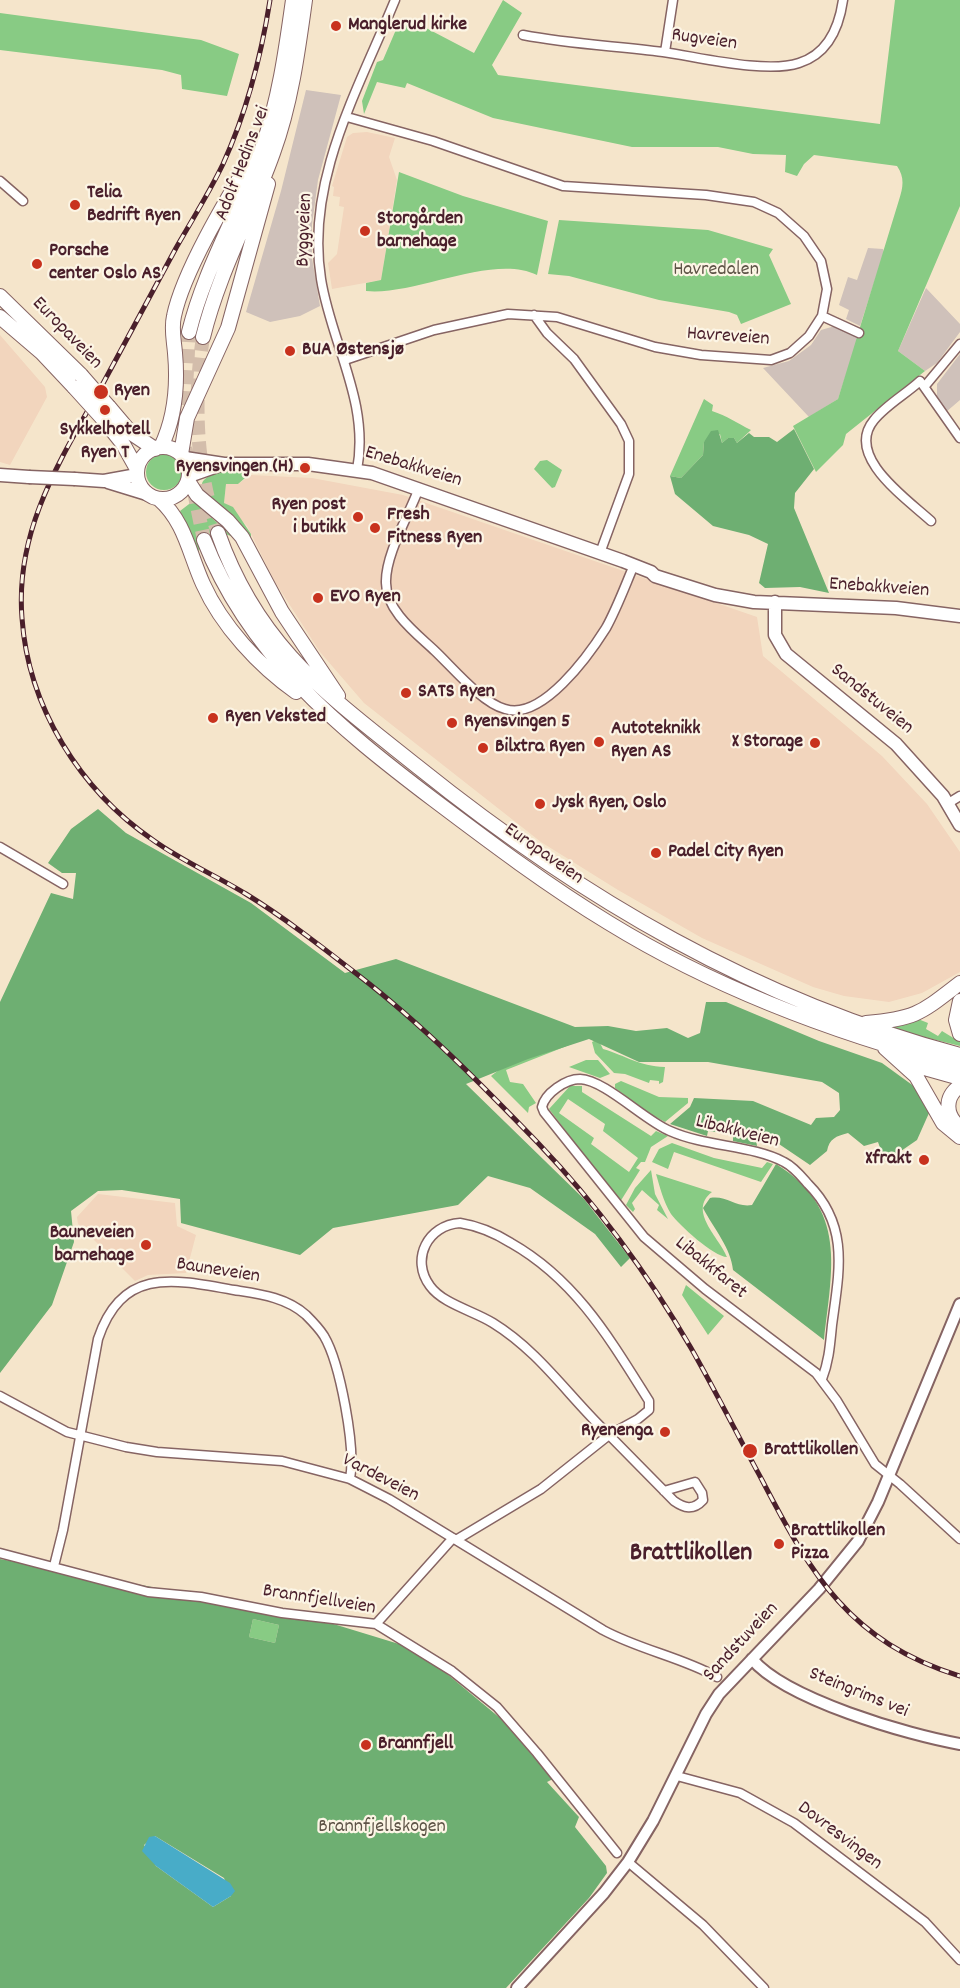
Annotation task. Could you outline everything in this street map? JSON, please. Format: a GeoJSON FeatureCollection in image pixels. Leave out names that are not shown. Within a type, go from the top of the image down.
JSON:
{"type":"FeatureCollection","features":[{"type":"Feature","properties":{"kind":"highway","name":"Adolf Hedins vei"},"geometry":{"type":"LineString","coordinates":[[189,332],[202,289],[254,171],[269,129],[293,0]]}},
{"type":"Feature","properties":{"kind":"highway","name":"Adolf Hedins vei"},"geometry":{"type":"LineString","coordinates":[[203,337],[220,277],[274,152],[289,99],[305,0]]}},
{"type":"Feature","properties":{"kind":"highway"},"geometry":{"type":"LineString","coordinates":[[158,448],[173,415],[177,378],[172,330],[180,294],[237,182],[269,129]]}},
{"type":"Feature","properties":{"kind":"highway"},"geometry":{"type":"LineString","coordinates":[[274,152],[263,205],[231,317],[220,346],[192,402],[184,428],[183,456],[197,495],[242,537],[293,631],[348,711]]}},
{"type":"Feature","properties":{"kind":"highway","name":"Europaveien"},"geometry":{"type":"LineString","coordinates":[[0,296],[106,413],[131,433],[158,448]]}},
{"type":"Feature","properties":{"kind":"highway","name":"Europaveien"},"geometry":{"type":"LineString","coordinates":[[0,317],[78,381]]}},
{"type":"Feature","properties":{"kind":"highway","name":"Europaveien"},"geometry":{"type":"LineString","coordinates":[[106,413],[137,472]]}},
{"type":"Feature","properties":{"kind":"highway"},"geometry":{"type":"LineString","coordinates":[[183,456],[172,449],[158,448],[146,454],[137,472],[153,496],[174,514],[182,526],[209,597],[244,643],[277,678],[330,716]]}},
{"type":"Feature","properties":{"kind":"highway"},"geometry":{"type":"LineString","coordinates":[[153,496],[174,497],[185,487],[189,478]]}},
{"type":"Feature","properties":{"kind":"highway","name":"Europaveien"},"geometry":{"type":"LineString","coordinates":[[218,533],[236,578],[267,629],[302,671],[348,711],[515,843],[620,911],[683,947],[759,983],[903,1039],[960,1055]]}},
{"type":"Feature","properties":{"kind":"highway","name":"Europaveien"},"geometry":{"type":"LineString","coordinates":[[204,540],[224,586],[255,636],[283,669],[330,716],[411,782],[507,855],[610,924],[677,961],[754,998],[844,1034],[960,1066]]}},
{"type":"Feature","properties":{"kind":"highway"},"geometry":{"type":"LineString","coordinates":[[862,1023],[910,1017],[960,983]]}},
{"type":"Feature","properties":{"kind":"highway"},"geometry":{"type":"LineString","coordinates":[[960,1001],[956,1020],[960,1034]]}},
{"type":"Feature","properties":{"kind":"highway"},"geometry":{"type":"LineString","coordinates":[[879,1043],[921,1082],[943,1123],[960,1137]]}},
{"type":"Feature","properties":{"kind":"highway"},"geometry":{"type":"LineString","coordinates":[[900,1061],[960,1078]]}},
{"type":"Feature","properties":{"kind":"highway"},"geometry":{"type":"LineString","coordinates":[[960,1086],[950,1098],[948,1108],[951,1119],[960,1127]]}},
{"type":"Feature","properties":{"kind":"main road","name":"Enebakkveien"},"geometry":{"type":"LineString","coordinates":[[183,456],[224,464],[295,463],[357,470],[419,488],[651,572],[656,571],[693,584],[760,601],[896,608],[960,616]]}},
{"type":"Feature","properties":{"kind":"main road","name":"Enebakkveien"},"geometry":{"type":"LineString","coordinates":[[189,478],[224,464]]}},
{"type":"Feature","properties":{"kind":"main road"},"geometry":{"type":"LineString","coordinates":[[104,481],[137,472]]}},
{"type":"Feature","properties":{"kind":"main road"},"geometry":{"type":"LineString","coordinates":[[0,475],[104,481],[153,496]]}},
{"type":"Feature","properties":{"kind":"main road","name":"Sandstuveien"},"geometry":{"type":"LineString","coordinates":[[775,602],[775,635],[786,654],[896,744],[922,772],[960,825]]}},
{"type":"Feature","properties":{"kind":"street","name":"Byggveien"},"geometry":{"type":"LineString","coordinates":[[357,470],[358,419],[345,360],[321,283],[318,236],[321,194],[347,117],[395,0]]}},
{"type":"Feature","properties":{"kind":"street"},"geometry":{"type":"LineString","coordinates":[[665,52],[673,0]]}},
{"type":"Feature","properties":{"kind":"street","name":"Rugveien"},"geometry":{"type":"LineString","coordinates":[[523,36],[774,67],[798,64],[818,53],[829,42],[838,27],[843,0]]}},
{"type":"Feature","properties":{"kind":"street","name":"Havreveien"},"geometry":{"type":"LineString","coordinates":[[345,360],[471,320],[508,314],[557,316],[655,347],[748,360],[771,360],[790,353],[809,336],[822,316],[826,289],[816,253],[794,225],[778,213],[754,202],[706,195],[562,186],[433,141],[347,117]]}},
{"type":"Feature","properties":{"kind":"street"},"geometry":{"type":"LineString","coordinates":[[0,181],[23,201]]}},
{"type":"Feature","properties":{"kind":"street"},"geometry":{"type":"LineString","coordinates":[[534,315],[547,333],[574,359],[621,424],[629,441],[630,474],[600,554]]}},
{"type":"Feature","properties":{"kind":"street"},"geometry":{"type":"LineString","coordinates":[[822,316],[859,333]]}},
{"type":"Feature","properties":{"kind":"street"},"geometry":{"type":"LineString","coordinates":[[931,521],[875,468],[866,448],[868,434],[876,418],[923,383],[960,344]]}},
{"type":"Feature","properties":{"kind":"street"},"geometry":{"type":"LineString","coordinates":[[923,383],[960,438]]}},
{"type":"Feature","properties":{"kind":"street"},"geometry":{"type":"LineString","coordinates":[[419,488],[388,568],[387,595],[397,612],[435,651],[484,697],[505,709],[514,711],[527,709],[545,699],[568,678],[605,628],[634,565]]}},
{"type":"Feature","properties":{"kind":"street"},"geometry":{"type":"LineString","coordinates":[[947,804],[960,796]]}},
{"type":"Feature","properties":{"kind":"street"},"geometry":{"type":"LineString","coordinates":[[0,848],[63,884]]}},
{"type":"Feature","properties":{"kind":"street","name":"Libakkveien"},"geometry":{"type":"LineString","coordinates":[[569,1081],[585,1080],[597,1084],[648,1120],[677,1134],[778,1160],[792,1167],[813,1188],[825,1204],[834,1224],[840,1271],[830,1357],[822,1379]]}},
{"type":"Feature","properties":{"kind":"street","name":"Libakkfaret"},"geometry":{"type":"LineString","coordinates":[[569,1081],[546,1098],[542,1107],[620,1209],[644,1237],[705,1289],[822,1379],[875,1464],[960,1539]]}},
{"type":"Feature","properties":{"kind":"street"},"geometry":{"type":"LineString","coordinates":[[376,1624],[454,1539],[542,1489],[609,1435],[638,1419],[649,1410],[651,1404],[595,1316],[547,1267],[492,1232],[460,1223],[444,1226],[436,1230],[427,1240],[421,1259],[432,1289],[494,1324],[529,1350],[609,1435],[664,1491]]}},
{"type":"Feature","properties":{"kind":"street","name":"Bauneveien"},"geometry":{"type":"LineString","coordinates":[[54,1566],[63,1530],[98,1340],[109,1312],[121,1299],[150,1284],[165,1280],[195,1283],[275,1298],[299,1310],[318,1328],[335,1364],[352,1451],[350,1479]]}},
{"type":"Feature","properties":{"kind":"street","name":"Sandstuveien"},"geometry":{"type":"LineString","coordinates":[[517,1988],[604,1893],[628,1862],[677,1776],[709,1710],[723,1689],[844,1561],[870,1520],[960,1304]]}},
{"type":"Feature","properties":{"kind":"street","name":"Vardeveien"},"geometry":{"type":"LineString","coordinates":[[0,1396],[32,1415],[79,1436],[157,1452],[282,1461],[350,1479],[454,1539],[564,1609],[619,1639],[717,1677]]}},
{"type":"Feature","properties":{"kind":"street","name":"Brannfjellveien"},"geometry":{"type":"LineString","coordinates":[[0,1553],[54,1566],[110,1584],[148,1592],[201,1598],[282,1613],[376,1624],[453,1671],[497,1707],[617,1853]]}},
{"type":"Feature","properties":{"kind":"street","name":"Steingrims vei"},"geometry":{"type":"LineString","coordinates":[[752,1659],[776,1679],[844,1711],[915,1735],[960,1744]]}},
{"type":"Feature","properties":{"kind":"street","name":"Dovresvingen"},"geometry":{"type":"LineString","coordinates":[[677,1776],[740,1793],[794,1823],[925,1922],[960,1960]]}},
{"type":"Feature","properties":{"kind":"street"},"geometry":{"type":"LineString","coordinates":[[628,1862],[703,1925],[764,1988]]}},
{"type":"Feature","properties":{"kind":"shaded area"},"geometry":{"type":"Polygon","coordinates":[[[306,90],[341,95],[318,180],[312,225],[312,258],[320,306],[300,316],[270,322],[246,312],[281,191],[306,90]]]}},
{"type":"Feature","properties":{"kind":"shaded area","name":"Storgården barnehage"},"geometry":{"type":"Polygon","coordinates":[[[367,132],[395,138],[389,157],[397,180],[381,280],[332,289],[328,263],[337,254],[344,207],[339,206],[340,197],[333,196],[334,187],[332,186],[347,137],[353,133],[367,132]]]}},
{"type":"Feature","properties":{"kind":"shaded area"},"geometry":{"type":"Polygon","coordinates":[[[868,248],[883,249],[884,252],[860,326],[846,319],[849,310],[839,305],[848,277],[857,280],[868,248]]]}},
{"type":"Feature","properties":{"kind":"shaded area"},"geometry":{"type":"Polygon","coordinates":[[[926,288],[960,324],[960,332],[937,363],[925,371],[898,351],[926,288]]]}},
{"type":"Feature","properties":{"kind":"shaded area"},"geometry":{"type":"Polygon","coordinates":[[[835,326],[858,338],[838,399],[809,417],[763,368],[789,361],[811,345],[821,330],[835,326]]]}},
{"type":"Feature","properties":{"kind":"shaded area"},"geometry":{"type":"Polygon","coordinates":[[[0,335],[45,387],[47,397],[10,465],[0,462],[0,335]]]}},
{"type":"Feature","properties":{"kind":"shaded area"},"geometry":{"type":"Polygon","coordinates":[[[960,354],[960,400],[946,412],[937,396],[937,384],[960,354]]]}},
{"type":"Feature","properties":{"kind":"shaded area"},"geometry":{"type":"Polygon","coordinates":[[[251,475],[312,478],[403,495],[757,617],[763,656],[882,756],[927,804],[960,852],[960,972],[922,993],[889,1002],[844,996],[813,987],[702,938],[541,842],[364,703],[320,652],[275,582],[247,526],[224,503],[226,484],[238,484],[251,475]]]}},
{"type":"Feature","properties":{"kind":"shaded area","name":"Bauneveien barnehage"},"geometry":{"type":"Polygon","coordinates":[[[98,1194],[175,1203],[177,1226],[196,1235],[186,1273],[148,1275],[135,1281],[78,1224],[77,1217],[98,1194]]]}},
{"type":"Feature","properties":{"kind":"green space"},"geometry":{"type":"Polygon","coordinates":[[[503,0],[522,13],[492,65],[498,75],[880,124],[895,0],[960,0],[960,206],[898,351],[925,371],[846,434],[843,445],[816,472],[793,426],[838,399],[900,195],[902,179],[900,170],[897,166],[814,155],[804,164],[797,176],[785,172],[786,155],[753,154],[718,147],[632,147],[493,118],[407,83],[405,88],[377,82],[364,114],[362,101],[377,62],[383,60],[398,25],[403,26],[407,18],[474,53],[503,0]]]}},
{"type":"Feature","properties":{"kind":"green space"},"geometry":{"type":"Polygon","coordinates":[[[0,13],[201,40],[239,54],[227,96],[182,89],[181,75],[162,70],[0,50],[0,13]]]}},
{"type":"Feature","properties":{"kind":"green space"},"geometry":{"type":"Polygon","coordinates":[[[399,172],[463,196],[548,221],[537,275],[519,270],[499,269],[407,288],[366,291],[366,283],[381,280],[399,172]]]}},
{"type":"Feature","properties":{"kind":"green space","name":"Havredalen"},"geometry":{"type":"Polygon","coordinates":[[[559,220],[708,230],[773,249],[769,255],[791,304],[741,324],[737,315],[729,312],[659,300],[569,276],[548,274],[559,220]]]}},
{"type":"Feature","properties":{"kind":"green space"},"geometry":{"type":"Polygon","coordinates":[[[704,399],[713,405],[712,411],[751,430],[737,443],[734,438],[728,438],[722,443],[720,434],[704,442],[703,455],[681,478],[670,476],[704,399]]]}},
{"type":"Feature","properties":{"kind":"green space"},"geometry":{"type":"Polygon","coordinates":[[[794,429],[814,469],[795,493],[794,508],[829,593],[800,587],[765,588],[759,583],[768,544],[749,535],[713,526],[675,494],[670,476],[681,478],[703,455],[704,442],[711,431],[718,430],[722,443],[728,438],[734,438],[737,443],[749,433],[754,437],[769,437],[777,442],[794,429]]]}},
{"type":"Feature","properties":{"kind":"green space"},"geometry":{"type":"Polygon","coordinates":[[[164,454],[177,459],[182,472],[177,485],[164,490],[151,485],[146,472],[151,459],[164,454]]]}},
{"type":"Feature","properties":{"kind":"green space"},"geometry":{"type":"Polygon","coordinates":[[[547,460],[562,470],[555,487],[552,488],[534,469],[540,461],[547,460]]]}},
{"type":"Feature","properties":{"kind":"green space"},"geometry":{"type":"Polygon","coordinates":[[[228,469],[246,469],[251,473],[238,484],[226,484],[224,503],[233,507],[251,534],[251,538],[238,521],[203,489],[202,484],[205,479],[228,469]]]}},
{"type":"Feature","properties":{"kind":"green space"},"geometry":{"type":"Polygon","coordinates":[[[193,501],[234,538],[221,533],[210,535],[202,542],[198,555],[180,511],[193,501]]]}},
{"type":"Feature","properties":{"kind":"green space"},"geometry":{"type":"Polygon","coordinates":[[[98,809],[126,833],[251,903],[345,973],[396,959],[575,1027],[608,1026],[636,1031],[667,1028],[688,1038],[700,1033],[706,1002],[726,1002],[819,1041],[882,1063],[915,1087],[929,1113],[917,1140],[885,1162],[878,1142],[864,1146],[848,1133],[834,1139],[827,1151],[810,1165],[773,1140],[768,1133],[755,1134],[757,1146],[733,1141],[733,1134],[708,1131],[707,1136],[670,1124],[690,1107],[694,1098],[753,1101],[811,1125],[816,1118],[834,1117],[840,1110],[839,1093],[822,1082],[708,1062],[639,1062],[589,1039],[528,1059],[466,1084],[584,1199],[630,1258],[621,1267],[595,1234],[530,1188],[488,1176],[458,1205],[333,1228],[300,1255],[181,1223],[180,1199],[122,1190],[98,1191],[71,1211],[74,1242],[52,1305],[0,1373],[0,1002],[51,893],[73,899],[76,873],[62,873],[48,863],[71,829],[98,809]]]}},
{"type":"Feature","properties":{"kind":"green space"},"geometry":{"type":"Polygon","coordinates":[[[918,1019],[928,1023],[926,1029],[938,1036],[942,1031],[960,1042],[960,1046],[888,1028],[888,1025],[918,1019]]]}},
{"type":"Feature","properties":{"kind":"green space"},"geometry":{"type":"Polygon","coordinates":[[[592,1036],[506,1070],[510,1082],[523,1084],[536,1103],[529,1107],[528,1113],[491,1076],[504,1066],[592,1036]]]}},
{"type":"Feature","properties":{"kind":"green space"},"geometry":{"type":"Polygon","coordinates":[[[598,1039],[603,1049],[640,1063],[665,1067],[663,1082],[659,1084],[659,1081],[650,1080],[649,1083],[625,1074],[614,1073],[595,1053],[592,1042],[598,1039]]]}},
{"type":"Feature","properties":{"kind":"green space"},"geometry":{"type":"Polygon","coordinates":[[[586,1060],[598,1060],[610,1074],[600,1078],[569,1067],[586,1060]]]}},
{"type":"Feature","properties":{"kind":"green space"},"geometry":{"type":"Polygon","coordinates":[[[621,1081],[659,1097],[688,1098],[688,1103],[665,1122],[647,1112],[615,1088],[615,1084],[621,1081]]]}},
{"type":"Feature","properties":{"kind":"green space"},"geometry":{"type":"Polygon","coordinates":[[[570,1086],[582,1086],[582,1092],[651,1136],[656,1131],[668,1136],[651,1147],[645,1162],[641,1162],[636,1168],[640,1170],[620,1202],[549,1109],[570,1086]],[[568,1099],[559,1113],[594,1138],[591,1144],[629,1172],[638,1158],[603,1131],[605,1124],[568,1099]]]}},
{"type":"Feature","properties":{"kind":"green space"},"geometry":{"type":"Polygon","coordinates":[[[672,1143],[714,1158],[762,1168],[767,1162],[773,1164],[761,1182],[674,1152],[668,1169],[652,1162],[659,1149],[672,1143]]]}},
{"type":"Feature","properties":{"kind":"green space"},"geometry":{"type":"Polygon","coordinates":[[[776,1164],[799,1182],[815,1200],[825,1220],[830,1242],[831,1265],[824,1340],[733,1270],[726,1246],[703,1208],[710,1198],[741,1205],[752,1205],[776,1164]]]}},
{"type":"Feature","properties":{"kind":"green space"},"geometry":{"type":"Polygon","coordinates":[[[651,1170],[655,1194],[668,1219],[657,1210],[659,1205],[642,1190],[632,1203],[635,1209],[633,1212],[626,1205],[635,1188],[651,1170]]]}},
{"type":"Feature","properties":{"kind":"green space"},"geometry":{"type":"Polygon","coordinates":[[[656,1174],[712,1192],[705,1199],[704,1216],[727,1257],[714,1252],[675,1219],[666,1204],[656,1174]]]}},
{"type":"Feature","properties":{"kind":"green space"},"geometry":{"type":"Polygon","coordinates":[[[686,1285],[724,1316],[708,1335],[682,1295],[686,1285]]]}},
{"type":"Feature","properties":{"kind":"green space","name":"Brannfjellskogen"},"geometry":{"type":"Polygon","coordinates":[[[0,1559],[304,1615],[399,1644],[446,1673],[500,1718],[553,1779],[547,1782],[579,1817],[575,1827],[606,1866],[607,1873],[589,1898],[506,1988],[0,1988],[0,1559]],[[253,1619],[249,1637],[275,1643],[279,1625],[253,1619]],[[155,1836],[144,1845],[156,1866],[213,1907],[231,1896],[224,1878],[155,1836]]]}},
{"type":"Feature","properties":{"kind":"green space"},"geometry":{"type":"Polygon","coordinates":[[[253,1619],[279,1625],[275,1643],[249,1637],[253,1619]]]}},
{"type":"Feature","properties":{"kind":"water"},"geometry":{"type":"Polygon","coordinates":[[[155,1836],[230,1883],[235,1891],[213,1907],[156,1866],[142,1851],[149,1837],[155,1836]]]}},
{"type":"Feature","properties":{"kind":"tunnel"},"geometry":{"type":"LineString","coordinates":[[184,426],[189,332]]}},
{"type":"Feature","properties":{"kind":"tunnel"},"geometry":{"type":"LineString","coordinates":[[203,337],[198,387],[198,436],[205,485],[218,533]]}},
{"type":"Feature","properties":{"kind":"tunnel"},"geometry":{"type":"LineString","coordinates":[[185,448],[204,540]]}},
{"type":"Feature","properties":{"kind":"railway"},"geometry":{"type":"LineString","coordinates":[[270,0],[252,84],[223,164],[55,471],[33,527],[25,556],[22,618],[26,651],[47,714],[62,744],[81,771],[127,820],[164,848],[275,913],[358,975],[428,1035],[538,1143],[601,1216],[675,1320],[780,1515],[818,1575],[838,1601],[862,1624],[890,1645],[922,1662],[960,1676]]}},
{"type":"Feature","properties":{"kind":"place","name":"Manglerud kirke"},"geometry":{"type":"Point","coordinates":[336,26]}},
{"type":"Feature","properties":{"kind":"place","name":"Telia Bedrift Ryen"},"geometry":{"type":"Point","coordinates":[75,205]}},
{"type":"Feature","properties":{"kind":"place","name":"Storgården barnehage"},"geometry":{"type":"Point","coordinates":[365,231]}},
{"type":"Feature","properties":{"kind":"place","name":"Porsche center Oslo AS"},"geometry":{"type":"Point","coordinates":[37,264]}},
{"type":"Feature","properties":{"kind":"place","name":"BUA Østensjø"},"geometry":{"type":"Point","coordinates":[290,351]}},
{"type":"Feature","properties":{"kind":"place","name":"Ryen"},"geometry":{"type":"Point","coordinates":[101,392]}},
{"type":"Feature","properties":{"kind":"place","name":"Sykkelhotell Ryen T"},"geometry":{"type":"Point","coordinates":[105,410]}},
{"type":"Feature","properties":{"kind":"place","name":"Ryensvingen (H)"},"geometry":{"type":"Point","coordinates":[305,468]}},
{"type":"Feature","properties":{"kind":"place","name":"Ryen post i butikk"},"geometry":{"type":"Point","coordinates":[358,517]}},
{"type":"Feature","properties":{"kind":"place","name":"Fresh Fitness Ryen"},"geometry":{"type":"Point","coordinates":[375,528]}},
{"type":"Feature","properties":{"kind":"place","name":"EVO Ryen"},"geometry":{"type":"Point","coordinates":[318,598]}},
{"type":"Feature","properties":{"kind":"place","name":"SATS Ryen"},"geometry":{"type":"Point","coordinates":[406,693]}},
{"type":"Feature","properties":{"kind":"place","name":"Ryen Veksted"},"geometry":{"type":"Point","coordinates":[213,718]}},
{"type":"Feature","properties":{"kind":"place","name":"Ryensvingen 5"},"geometry":{"type":"Point","coordinates":[452,723]}},
{"type":"Feature","properties":{"kind":"place","name":"Autoteknikk Ryen AS"},"geometry":{"type":"Point","coordinates":[599,742]}},
{"type":"Feature","properties":{"kind":"place","name":"X Storage"},"geometry":{"type":"Point","coordinates":[815,743]}},
{"type":"Feature","properties":{"kind":"place","name":"Bilxtra Ryen"},"geometry":{"type":"Point","coordinates":[483,748]}},
{"type":"Feature","properties":{"kind":"place","name":"Jysk Ryen, Oslo"},"geometry":{"type":"Point","coordinates":[540,804]}},
{"type":"Feature","properties":{"kind":"place","name":"Padel City Ryen"},"geometry":{"type":"Point","coordinates":[656,853]}},
{"type":"Feature","properties":{"kind":"place","name":"Xfrakt"},"geometry":{"type":"Point","coordinates":[924,1160]}},
{"type":"Feature","properties":{"kind":"place","name":"Bauneveien barnehage"},"geometry":{"type":"Point","coordinates":[146,1245]}},
{"type":"Feature","properties":{"kind":"place","name":"Ryenenga"},"geometry":{"type":"Point","coordinates":[665,1432]}},
{"type":"Feature","properties":{"kind":"place","name":"Brattlikollen"},"geometry":{"type":"Point","coordinates":[750,1451]}},
{"type":"Feature","properties":{"kind":"place","name":"Brattlikollen Pizza"},"geometry":{"type":"Point","coordinates":[779,1544]}},
{"type":"Feature","properties":{"kind":"place","name":"Brannfjell"},"geometry":{"type":"Point","coordinates":[366,1745]}},
{"type":"Feature","properties":{"kind":"district","name":"Brattlikollen"},"geometry":{"type":"Point","coordinates":[691,1555]}}]}
